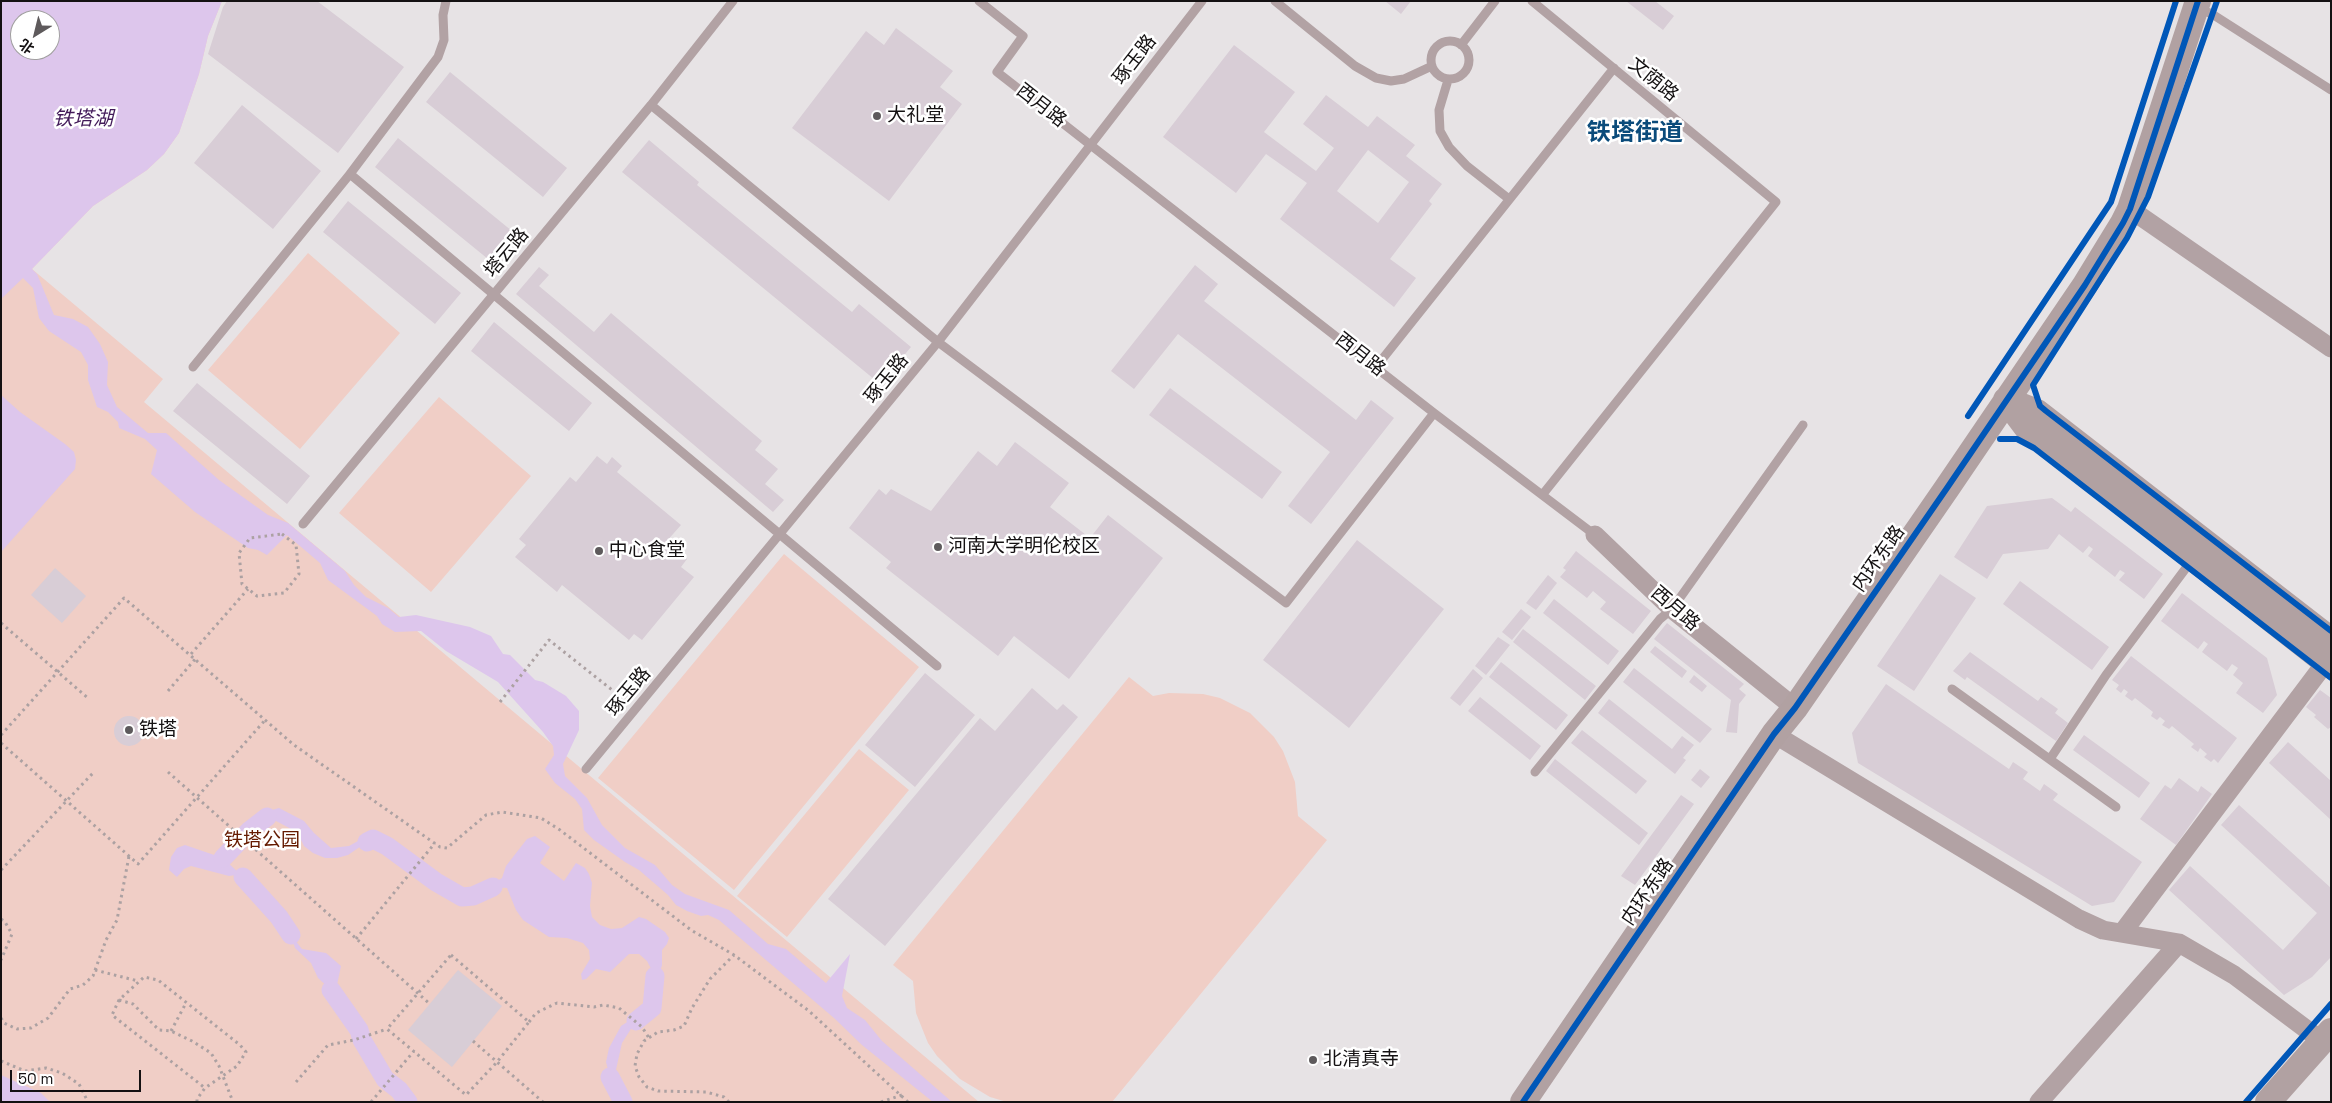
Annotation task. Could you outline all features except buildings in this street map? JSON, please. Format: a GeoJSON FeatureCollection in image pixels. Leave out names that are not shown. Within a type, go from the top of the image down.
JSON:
{"type":"FeatureCollection","features":[{"type":"Feature","properties":{"kind":"street","name":"内环东路"},"geometry":{"type":"LineString","coordinates":[[1523,1102],[1774,734],[1795,708],[2085,284],[2130,209],[2197,4]]}},
{"type":"Feature","properties":{"kind":"street"},"geometry":{"type":"LineString","coordinates":[[2130,209],[2331,348]]}},
{"type":"Feature","properties":{"kind":"street"},"geometry":{"type":"LineString","coordinates":[[2006,400],[2027,428],[2193,558],[2329,656]]}},
{"type":"Feature","properties":{"kind":"street"},"geometry":{"type":"LineString","coordinates":[[2006,400],[2037,412],[2329,656]]}},
{"type":"Feature","properties":{"kind":"street","name":"西月路"},"geometry":{"type":"LineString","coordinates":[[1595,535],[1672,609],[1795,708]]}},
{"type":"Feature","properties":{"kind":"street"},"geometry":{"type":"LineString","coordinates":[[2122,932],[2329,656]]}},
{"type":"Feature","properties":{"kind":"street"},"geometry":{"type":"LineString","coordinates":[[1774,734],[2078,919],[2103,930],[2179,943],[2234,976],[2328,1041]]}},
{"type":"Feature","properties":{"kind":"street"},"geometry":{"type":"LineString","coordinates":[[2039,1102],[2179,943]]}},
{"type":"Feature","properties":{"kind":"street"},"geometry":{"type":"LineString","coordinates":[[2268,1102],[2328,1041]]}},
{"type":"Feature","properties":{"kind":"street"},"geometry":{"type":"LineString","coordinates":[[2287,1102],[2328,1041]]}},
{"type":"Feature","properties":{"kind":"lane"},"geometry":{"type":"LineString","coordinates":[[193,367],[350,174],[438,57],[444,40],[443,15],[446,1]]}},
{"type":"Feature","properties":{"kind":"lane","name":"塔云路"},"geometry":{"type":"LineString","coordinates":[[303,524],[651,105],[733,1]]}},
{"type":"Feature","properties":{"kind":"lane","name":"西月路"},"geometry":{"type":"LineString","coordinates":[[979,1],[1023,36],[997,72],[1434,413],[1595,535]]}},
{"type":"Feature","properties":{"kind":"lane","name":"琢玉路"},"geometry":{"type":"LineString","coordinates":[[586,769],[938,342],[1202,1]]}},
{"type":"Feature","properties":{"kind":"lane"},"geometry":{"type":"LineString","coordinates":[[1275,1],[1356,66],[1376,78],[1391,81],[1404,79],[1432,66]]}},
{"type":"Feature","properties":{"kind":"lane"},"geometry":{"type":"LineString","coordinates":[[1461,45],[1495,1]]}},
{"type":"Feature","properties":{"kind":"lane","name":"文荫路"},"geometry":{"type":"LineString","coordinates":[[1532,1],[1776,202],[1543,494]]}},
{"type":"Feature","properties":{"kind":"lane"},"geometry":{"type":"LineString","coordinates":[[2197,4],[2331,90]]}},
{"type":"Feature","properties":{"kind":"lane"},"geometry":{"type":"LineString","coordinates":[[1451,41],[1461,45],[1468,52],[1469,65],[1462,76],[1448,80],[1435,73],[1432,66],[1432,53],[1440,44],[1451,41]]}},
{"type":"Feature","properties":{"kind":"lane"},"geometry":{"type":"LineString","coordinates":[[1376,367],[1614,68]]}},
{"type":"Feature","properties":{"kind":"lane"},"geometry":{"type":"LineString","coordinates":[[1448,80],[1439,110],[1440,131],[1449,147],[1467,166],[1509,199]]}},
{"type":"Feature","properties":{"kind":"lane"},"geometry":{"type":"LineString","coordinates":[[651,105],[938,342],[1286,602],[1434,413]]}},
{"type":"Feature","properties":{"kind":"lane"},"geometry":{"type":"LineString","coordinates":[[350,174],[937,666]]}},
{"type":"Feature","properties":{"kind":"lane"},"geometry":{"type":"LineString","coordinates":[[1535,772],[1660,619],[1672,609],[1803,425]]}},
{"type":"Feature","properties":{"kind":"lane"},"geometry":{"type":"LineString","coordinates":[[2050,759],[2106,676],[2193,558]]}},
{"type":"Feature","properties":{"kind":"lane"},"geometry":{"type":"LineString","coordinates":[[1952,689],[2116,807]]}},
{"type":"Feature","properties":{"kind":"path"},"geometry":{"type":"LineString","coordinates":[[282,534],[296,545],[299,574],[284,593],[257,596],[248,589],[242,584],[239,553],[250,538],[282,534]]}},
{"type":"Feature","properties":{"kind":"path"},"geometry":{"type":"LineString","coordinates":[[191,654],[248,589]]}},
{"type":"Feature","properties":{"kind":"path"},"geometry":{"type":"LineString","coordinates":[[1,735],[124,598],[196,658],[294,745],[435,843],[447,848],[486,815],[502,812],[541,818],[568,835],[691,930],[734,955],[809,1011],[908,1102]]}},
{"type":"Feature","properties":{"kind":"path"},"geometry":{"type":"LineString","coordinates":[[1,623],[89,699]]}},
{"type":"Feature","properties":{"kind":"path"},"geometry":{"type":"LineString","coordinates":[[500,702],[549,640],[636,709]]}},
{"type":"Feature","properties":{"kind":"path"},"geometry":{"type":"LineString","coordinates":[[168,691],[196,658]]}},
{"type":"Feature","properties":{"kind":"path"},"geometry":{"type":"LineString","coordinates":[[1,743],[138,864],[266,719]]}},
{"type":"Feature","properties":{"kind":"path"},"geometry":{"type":"LineString","coordinates":[[168,772],[430,1004]]}},
{"type":"Feature","properties":{"kind":"path"},"geometry":{"type":"LineString","coordinates":[[1,870],[68,802],[93,773]]}},
{"type":"Feature","properties":{"kind":"path"},"geometry":{"type":"LineString","coordinates":[[356,939],[435,843]]}},
{"type":"Feature","properties":{"kind":"path"},"geometry":{"type":"LineString","coordinates":[[1,1018],[4,1023],[17,1029],[31,1028],[48,1018],[70,989],[82,984],[93,976],[106,940],[117,920],[129,856]]}},
{"type":"Feature","properties":{"kind":"path"},"geometry":{"type":"LineString","coordinates":[[1,919],[12,934],[1,960]]}},
{"type":"Feature","properties":{"kind":"path"},"geometry":{"type":"LineString","coordinates":[[296,1082],[328,1045],[354,1040],[370,1033],[387,1029],[451,955],[529,1022]]}},
{"type":"Feature","properties":{"kind":"path"},"geometry":{"type":"LineString","coordinates":[[729,1102],[724,1097],[706,1092],[658,1092],[647,1087],[639,1077],[635,1066],[636,1054],[644,1041],[658,1032],[674,1030],[684,1026],[692,1008],[710,979],[734,955]]}},
{"type":"Feature","properties":{"kind":"path"},"geometry":{"type":"LineString","coordinates":[[95,970],[139,981]]}},
{"type":"Feature","properties":{"kind":"path"},"geometry":{"type":"LineString","coordinates":[[197,1102],[205,1088],[237,1066],[246,1052],[240,1045],[158,980],[144,977],[119,1000],[112,1015],[205,1088]]}},
{"type":"Feature","properties":{"kind":"path"},"geometry":{"type":"LineString","coordinates":[[119,1000],[132,1004],[159,1030],[171,1031],[211,1053],[223,1076],[233,1102]]}},
{"type":"Feature","properties":{"kind":"path"},"geometry":{"type":"LineString","coordinates":[[171,1031],[186,1002]]}},
{"type":"Feature","properties":{"kind":"path"},"geometry":{"type":"LineString","coordinates":[[387,1029],[466,1095],[497,1062],[536,1013],[557,1003],[594,1007],[603,1005],[619,1008],[639,1024],[649,1038]]}},
{"type":"Feature","properties":{"kind":"path"},"geometry":{"type":"LineString","coordinates":[[473,1041],[543,1102]]}},
{"type":"Feature","properties":{"kind":"path"},"geometry":{"type":"LineString","coordinates":[[371,1102],[414,1051]]}},
{"type":"Feature","properties":{"kind":"path"},"geometry":{"type":"LineString","coordinates":[[1,1061],[26,1071],[46,1068],[62,1073],[79,1084],[88,1102]]}},
{"type":"Feature","properties":{"kind":"path"},"geometry":{"type":"LineString","coordinates":[[881,1102],[902,1095]]}},
{"type":"Feature","properties":{"kind":"green space","name":"铁塔公园"},"geometry":{"type":"Polygon","coordinates":[[[1,1],[222,1],[208,36],[199,74],[179,133],[164,154],[147,170],[93,206],[32,269],[163,379],[144,402],[979,1102],[1,1102],[1,1]]]}},
{"type":"Feature","properties":{"kind":"green space"},"geometry":{"type":"Polygon","coordinates":[[[308,253],[400,333],[300,449],[208,370],[308,253]]]}},
{"type":"Feature","properties":{"kind":"green space"},"geometry":{"type":"Polygon","coordinates":[[[439,397],[531,476],[431,592],[339,513],[439,397]]]}},
{"type":"Feature","properties":{"kind":"green space"},"geometry":{"type":"Polygon","coordinates":[[[784,554],[919,667],[734,890],[598,778],[784,554]]]}},
{"type":"Feature","properties":{"kind":"green space"},"geometry":{"type":"Polygon","coordinates":[[[1129,677],[1153,696],[1169,693],[1203,694],[1220,698],[1250,713],[1274,737],[1283,751],[1295,782],[1298,816],[1327,840],[1112,1102],[1007,1102],[990,1097],[960,1079],[937,1056],[928,1043],[916,1013],[913,981],[893,965],[1129,677]]]}},
{"type":"Feature","properties":{"kind":"green space"},"geometry":{"type":"Polygon","coordinates":[[[859,749],[909,790],[787,937],[737,896],[859,749]]]}},
{"type":"Feature","properties":{"kind":"water","name":"铁塔湖"},"geometry":{"type":"Polygon","coordinates":[[[1,1],[222,1],[208,36],[199,74],[179,133],[164,154],[147,170],[93,206],[32,269],[37,274],[54,315],[73,319],[88,327],[100,344],[108,362],[107,385],[117,407],[148,433],[166,433],[219,480],[268,515],[288,523],[345,571],[354,585],[366,597],[388,608],[399,617],[416,615],[470,627],[491,636],[503,654],[510,655],[535,680],[543,682],[566,696],[579,711],[579,730],[563,764],[565,776],[587,798],[602,825],[625,848],[655,865],[672,885],[685,894],[729,910],[768,944],[786,949],[826,983],[850,954],[842,996],[847,1008],[865,1020],[882,1041],[952,1102],[933,1102],[862,1045],[834,1018],[719,920],[708,915],[701,916],[676,905],[668,895],[639,870],[594,840],[584,830],[582,809],[575,799],[555,783],[545,769],[554,755],[553,746],[543,732],[498,682],[446,651],[421,631],[395,632],[382,624],[377,616],[328,580],[320,563],[287,535],[267,555],[258,550],[248,548],[195,512],[151,474],[157,450],[145,439],[119,428],[118,422],[108,412],[97,407],[88,380],[88,365],[81,352],[49,331],[39,318],[33,288],[23,278],[1,299],[1,1]]]}},
{"type":"Feature","properties":{"kind":"water"},"geometry":{"type":"Polygon","coordinates":[[[1,395],[20,412],[65,444],[74,452],[76,460],[75,469],[1,552],[1,395]]]}},
{"type":"Feature","properties":{"kind":"water"},"geometry":{"type":"Polygon","coordinates":[[[279,808],[304,821],[331,848],[349,846],[367,836],[367,842],[348,855],[337,858],[325,858],[313,853],[304,846],[293,830],[276,821],[268,822],[267,817],[272,810],[279,808]]]}},
{"type":"Feature","properties":{"kind":"water"},"geometry":{"type":"Polygon","coordinates":[[[535,836],[550,847],[540,863],[564,881],[576,863],[585,868],[592,883],[590,906],[592,917],[600,925],[611,929],[622,928],[639,917],[646,919],[665,932],[669,938],[662,950],[662,965],[659,976],[655,976],[647,961],[639,954],[629,954],[610,972],[596,969],[586,979],[582,980],[581,974],[590,959],[589,950],[583,943],[567,938],[549,937],[523,920],[516,910],[507,888],[493,887],[492,884],[502,878],[506,866],[527,839],[535,836]]]}},
{"type":"Feature","properties":{"kind":"water"},"geometry":{"type":"Polygon","coordinates":[[[185,845],[223,858],[243,877],[229,876],[191,866],[184,869],[177,877],[169,870],[171,857],[177,848],[185,845]]]}},
{"type":"Feature","properties":{"kind":"water"},"geometry":{"type":"Polygon","coordinates":[[[291,935],[302,949],[326,953],[341,966],[337,985],[331,990],[318,978],[311,963],[295,948],[291,935]]]}},
{"type":"Feature","properties":{"kind":"water"},"geometry":{"type":"Polygon","coordinates":[[[632,1019],[636,1021],[622,1043],[615,1074],[610,1077],[606,1062],[609,1048],[621,1026],[632,1019]]]}},
{"type":"Feature","properties":{"kind":"water"},"geometry":{"type":"Polygon","coordinates":[[[1,1075],[41,1093],[50,1102],[1,1102],[1,1075]]]}},
{"type":"Feature","properties":{"kind":"waterway"},"geometry":{"type":"LineString","coordinates":[[223,858],[249,831],[267,817]]}},
{"type":"Feature","properties":{"kind":"waterway"},"geometry":{"type":"LineString","coordinates":[[367,842],[373,839],[387,846],[436,882],[462,897],[473,896],[493,887]]}},
{"type":"Feature","properties":{"kind":"waterway"},"geometry":{"type":"LineString","coordinates":[[243,877],[279,917],[291,935]]}},
{"type":"Feature","properties":{"kind":"waterway"},"geometry":{"type":"LineString","coordinates":[[636,1021],[652,1008],[655,976]]}},
{"type":"Feature","properties":{"kind":"waterway"},"geometry":{"type":"LineString","coordinates":[[331,990],[359,1030],[362,1040],[385,1079],[399,1090],[408,1102]]}},
{"type":"Feature","properties":{"kind":"waterway"},"geometry":{"type":"LineString","coordinates":[[610,1077],[623,1102]]}},
{"type":"Feature","properties":{"kind":"cycle path"},"geometry":{"type":"LineString","coordinates":[[1968,416],[2111,202],[2176,1]]}},
{"type":"Feature","properties":{"kind":"cycle path"},"geometry":{"type":"LineString","coordinates":[[1523,1102],[1774,734],[1795,708],[2085,285],[2130,209],[2198,1]]}},
{"type":"Feature","properties":{"kind":"cycle path"},"geometry":{"type":"LineString","coordinates":[[2217,1],[2148,197],[2127,238],[2033,385],[2040,406],[2046,411],[2331,631]]}},
{"type":"Feature","properties":{"kind":"cycle path"},"geometry":{"type":"LineString","coordinates":[[2000,439],[2017,439],[2034,448],[2331,678]]}},
{"type":"Feature","properties":{"kind":"cycle path"},"geometry":{"type":"LineString","coordinates":[[2246,1102],[2331,1004]]}},
{"type":"Feature","properties":{"kind":"place","name":"大礼堂"},"geometry":{"type":"Point","coordinates":[877,116]}},
{"type":"Feature","properties":{"kind":"place","name":"河南大学明伦校区"},"geometry":{"type":"Point","coordinates":[938,547]}},
{"type":"Feature","properties":{"kind":"place","name":"中心食堂"},"geometry":{"type":"Point","coordinates":[599,551]}},
{"type":"Feature","properties":{"kind":"place","name":"铁塔"},"geometry":{"type":"Point","coordinates":[129,730]}},
{"type":"Feature","properties":{"kind":"place","name":"北清真寺"},"geometry":{"type":"Point","coordinates":[1313,1060]}},
{"type":"Feature","properties":{"kind":"district","name":"铁塔街道"},"geometry":{"type":"Point","coordinates":[1635,133]}}]}
